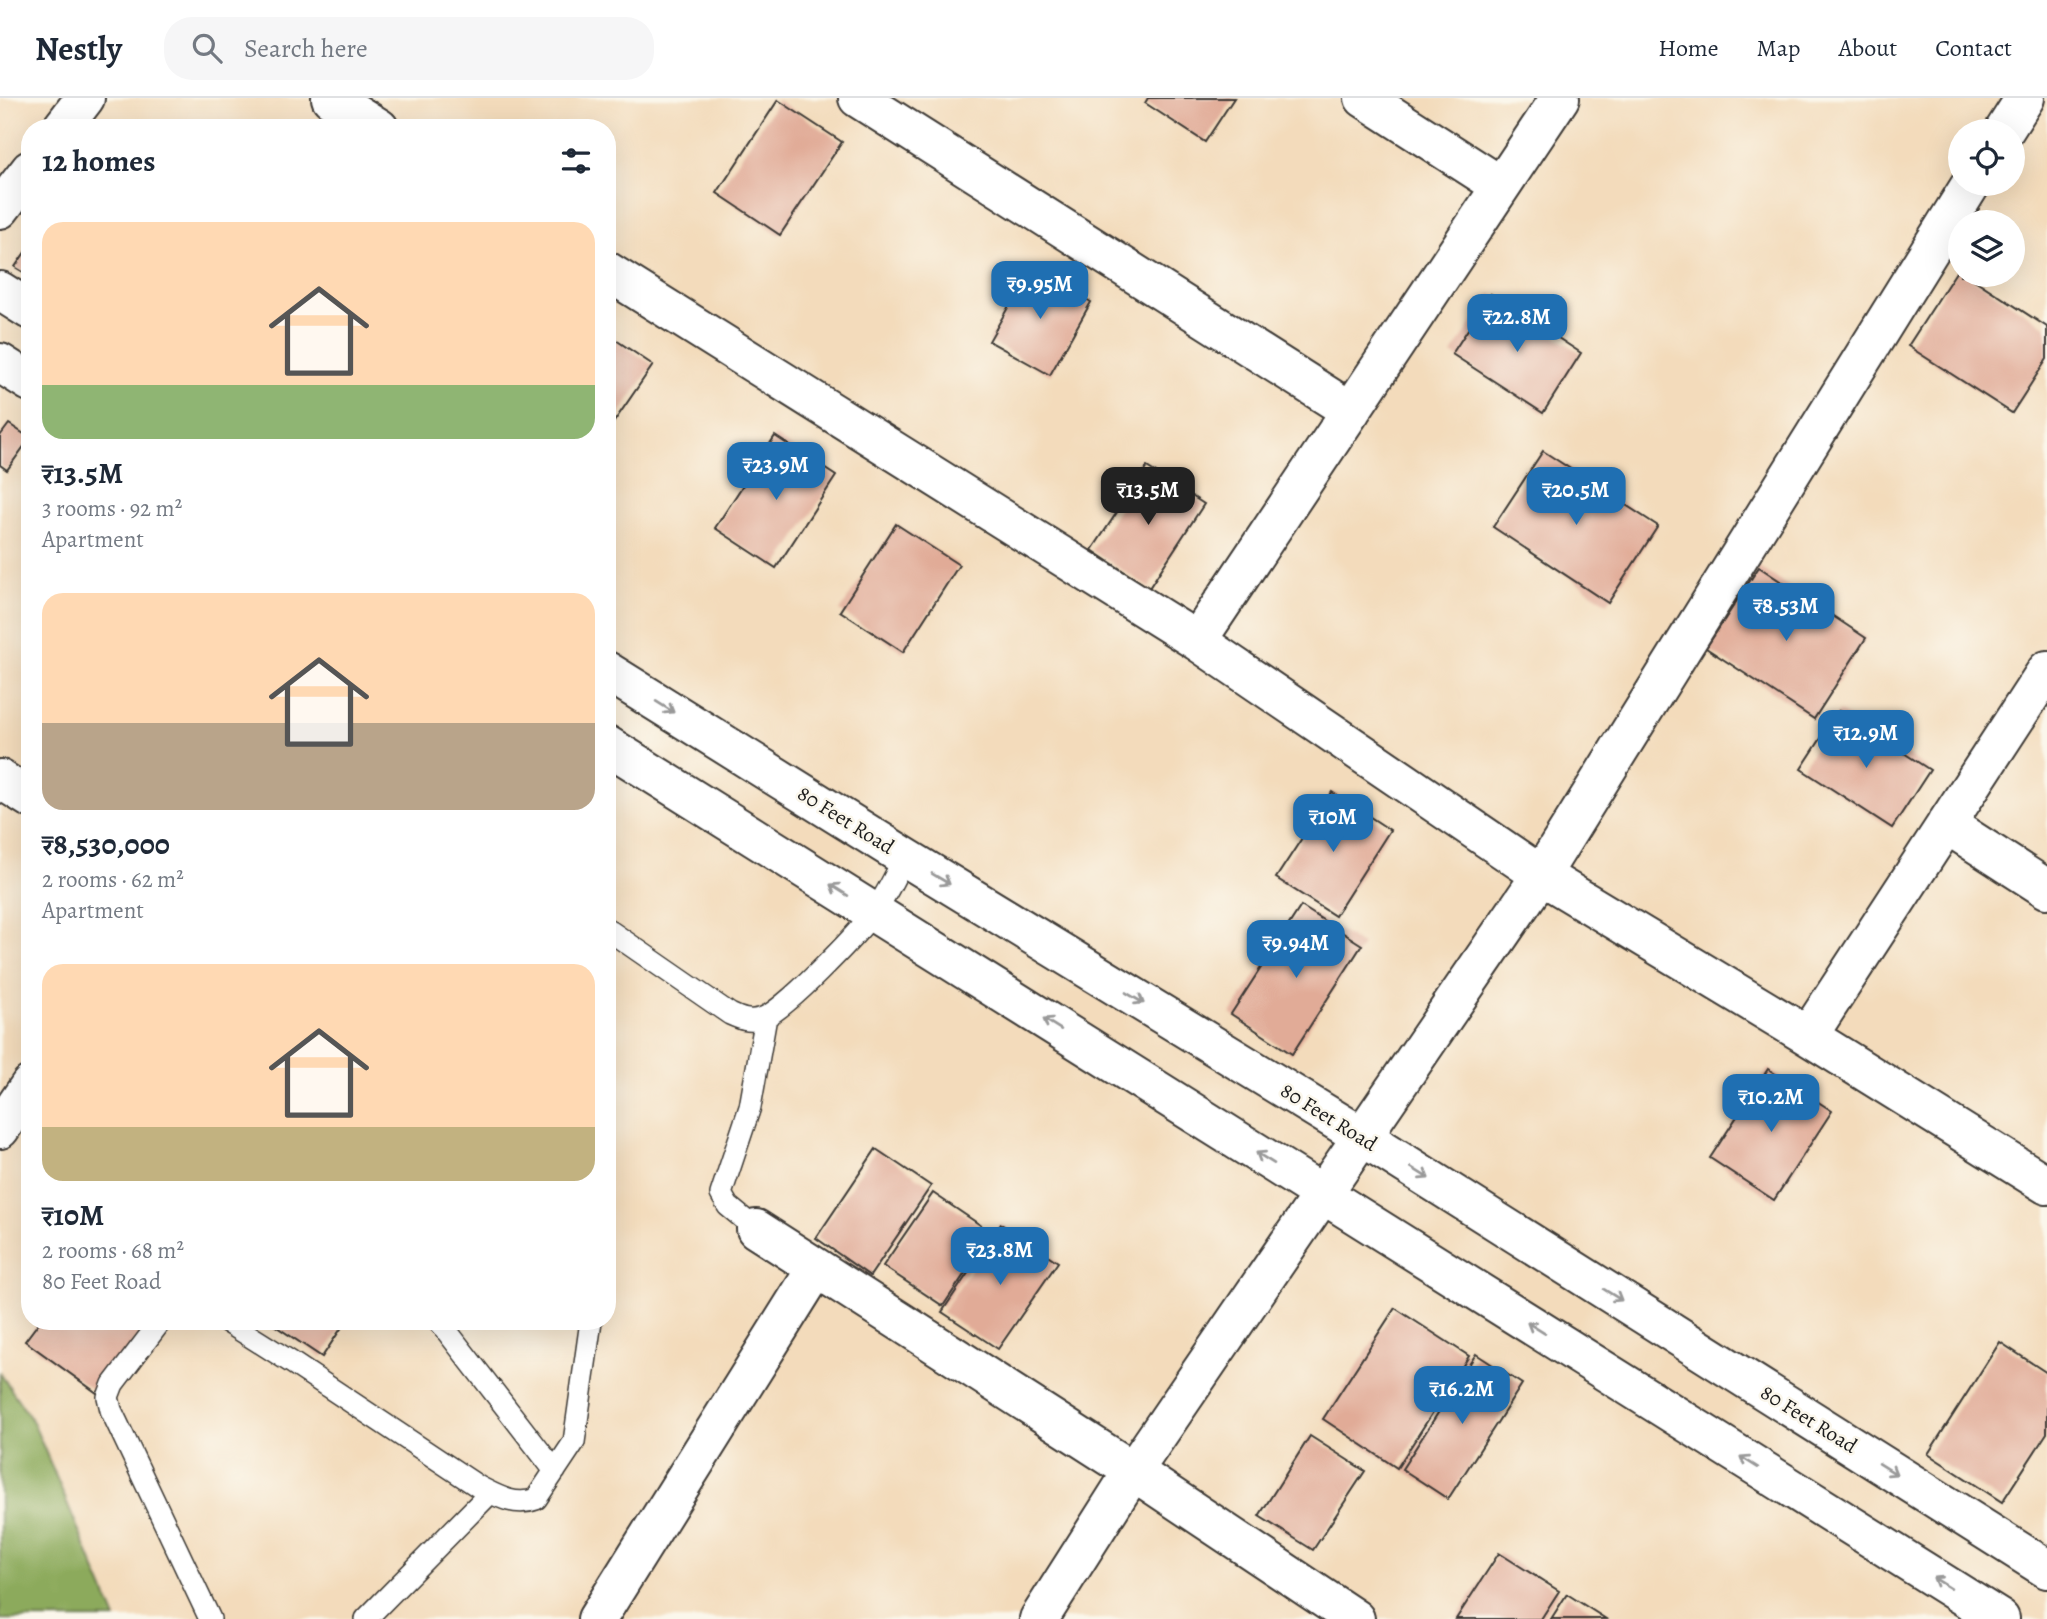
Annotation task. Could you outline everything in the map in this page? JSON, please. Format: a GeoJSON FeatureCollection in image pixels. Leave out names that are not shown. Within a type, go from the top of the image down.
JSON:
{"type":"FeatureCollection","features":[{"type":"Feature","properties":{"kind":"street"},"geometry":{"type":"LineString","coordinates":[[69,119],[85,98]]}},
{"type":"Feature","properties":{"kind":"street"},"geometry":{"type":"LineString","coordinates":[[331,98],[365,119]]}},
{"type":"Feature","properties":{"kind":"street"},"geometry":{"type":"LineString","coordinates":[[858,98],[1351,411]]}},
{"type":"Feature","properties":{"kind":"street"},"geometry":{"type":"LineString","coordinates":[[1364,98],[1501,186]]}},
{"type":"Feature","properties":{"kind":"street"},"geometry":{"type":"LineString","coordinates":[[1197,641],[1560,98]]}},
{"type":"Feature","properties":{"kind":"street"},"geometry":{"type":"LineString","coordinates":[[2012,119],[2025,98]]}},
{"type":"Feature","properties":{"kind":"street"},"geometry":{"type":"LineString","coordinates":[[0,209],[21,182]]}},
{"type":"Feature","properties":{"kind":"street"},"geometry":{"type":"LineString","coordinates":[[1039,1619],[1133,1471],[1541,875],[1964,196]]}},
{"type":"Feature","properties":{"kind":"street"},"geometry":{"type":"LineString","coordinates":[[616,277],[1197,641],[1541,875],[1808,1036],[2047,1185]]}},
{"type":"Feature","properties":{"kind":"street"},"geometry":{"type":"LineString","coordinates":[[0,291],[21,304]]}},
{"type":"Feature","properties":{"kind":"street"},"geometry":{"type":"LineString","coordinates":[[0,363],[21,376]]}},
{"type":"Feature","properties":{"kind":"street"},"geometry":{"type":"LineString","coordinates":[[1808,1036],[2047,670]]}},
{"type":"Feature","properties":{"kind":"street","name":"80 Feet Road"},"geometry":{"type":"LineString","coordinates":[[616,677],[1363,1137],[2047,1569]]}},
{"type":"Feature","properties":{"kind":"street"},"geometry":{"type":"LineString","coordinates":[[616,751],[2000,1619]]}},
{"type":"Feature","properties":{"kind":"street"},"geometry":{"type":"LineString","coordinates":[[0,779],[21,792]]}},
{"type":"Feature","properties":{"kind":"street"},"geometry":{"type":"LineString","coordinates":[[1946,824],[2047,889]]}},
{"type":"Feature","properties":{"kind":"street"},"geometry":{"type":"LineString","coordinates":[[0,1129],[21,1098]]}},
{"type":"Feature","properties":{"kind":"street"},"geometry":{"type":"LineString","coordinates":[[756,1229],[1133,1471],[1355,1619]]}},
{"type":"Feature","properties":{"kind":"street"},"geometry":{"type":"LineString","coordinates":[[597,1619],[816,1269]]}},
{"type":"Feature","properties":{"kind":"lane"},"geometry":{"type":"LineString","coordinates":[[616,935],[730,1014],[747,1021],[765,1017],[780,1008],[833,957],[874,912],[905,857]]}},
{"type":"Feature","properties":{"kind":"lane"},"geometry":{"type":"LineString","coordinates":[[756,1229],[728,1206],[721,1194],[750,1107],[765,1017]]}},
{"type":"Feature","properties":{"kind":"lane"},"geometry":{"type":"LineString","coordinates":[[154,1330],[113,1384],[108,1397],[111,1410],[210,1619]]}},
{"type":"Feature","properties":{"kind":"lane"},"geometry":{"type":"LineString","coordinates":[[240,1330],[490,1493],[519,1503],[536,1499],[574,1442],[591,1330]]}},
{"type":"Feature","properties":{"kind":"lane"},"geometry":{"type":"LineString","coordinates":[[446,1330],[555,1471]]}},
{"type":"Feature","properties":{"kind":"lane"},"geometry":{"type":"LineString","coordinates":[[366,1619],[490,1493]]}},
{"type":"Feature","properties":{"kind":"green space"},"geometry":{"type":"Polygon","coordinates":[[[0,1373],[33,1422],[116,1619],[0,1619],[0,1373]]]}},
{"type":"Feature","properties":{"kind":"building"},"geometry":{"type":"Polygon","coordinates":[[[1148,98],[1234,98],[1205,142],[1145,103],[1148,98]]]}},
{"type":"Feature","properties":{"kind":"building"},"geometry":{"type":"Polygon","coordinates":[[[778,100],[842,142],[780,235],[717,193],[778,100]]]}},
{"type":"Feature","properties":{"kind":"building"},"geometry":{"type":"Polygon","coordinates":[[[21,258],[21,271],[15,267],[21,258]]]}},
{"type":"Feature","properties":{"kind":"building"},"geometry":{"type":"Polygon","coordinates":[[[1031,267],[1091,302],[1050,375],[989,341],[1031,267]]]}},
{"type":"Feature","properties":{"kind":"building"},"geometry":{"type":"Polygon","coordinates":[[[1948,284],[1948,287],[1985,287],[2047,327],[2047,359],[2012,413],[1908,346],[1948,284]]]}},
{"type":"Feature","properties":{"kind":"building"},"geometry":{"type":"Polygon","coordinates":[[[1491,294],[1581,353],[1543,413],[1452,354],[1491,294]]]}},
{"type":"Feature","properties":{"kind":"building"},"geometry":{"type":"Polygon","coordinates":[[[616,340],[653,365],[616,419],[616,340]]]}},
{"type":"Feature","properties":{"kind":"building"},"geometry":{"type":"Polygon","coordinates":[[[9,424],[21,432],[21,451],[7,470],[0,465],[0,436],[9,424]]]}},
{"type":"Feature","properties":{"kind":"building"},"geometry":{"type":"Polygon","coordinates":[[[775,436],[836,476],[776,568],[715,528],[775,436]]]}},
{"type":"Feature","properties":{"kind":"building"},"geometry":{"type":"Polygon","coordinates":[[[1543,451],[1658,526],[1608,603],[1493,527],[1543,451]]]}},
{"type":"Feature","properties":{"kind":"building"},"geometry":{"type":"Polygon","coordinates":[[[1147,467],[1204,504],[1149,588],[1092,550],[1147,467]]]}},
{"type":"Feature","properties":{"kind":"building"},"geometry":{"type":"Polygon","coordinates":[[[896,524],[959,565],[903,652],[840,611],[896,524]]]}},
{"type":"Feature","properties":{"kind":"building"},"geometry":{"type":"Polygon","coordinates":[[[1759,567],[1866,638],[1814,719],[1706,648],[1759,567]]]}},
{"type":"Feature","properties":{"kind":"building"},"geometry":{"type":"Polygon","coordinates":[[[1839,711],[1930,770],[1892,828],[1801,769],[1839,711]]]}},
{"type":"Feature","properties":{"kind":"building"},"geometry":{"type":"Polygon","coordinates":[[[1332,792],[1390,830],[1335,916],[1276,878],[1332,792]]]}},
{"type":"Feature","properties":{"kind":"building"},"geometry":{"type":"Polygon","coordinates":[[[1301,906],[1362,945],[1292,1054],[1231,1014],[1301,906]]]}},
{"type":"Feature","properties":{"kind":"building"},"geometry":{"type":"Polygon","coordinates":[[[1768,1069],[1832,1111],[1774,1200],[1710,1158],[1768,1069]]]}},
{"type":"Feature","properties":{"kind":"building"},"geometry":{"type":"Polygon","coordinates":[[[876,1149],[931,1186],[870,1276],[816,1238],[876,1149]]]}},
{"type":"Feature","properties":{"kind":"building"},"geometry":{"type":"Polygon","coordinates":[[[933,1193],[992,1233],[943,1306],[883,1266],[933,1193]]]}},
{"type":"Feature","properties":{"kind":"building"},"geometry":{"type":"Polygon","coordinates":[[[1001,1224],[1058,1262],[998,1349],[942,1312],[1001,1224]]]}},
{"type":"Feature","properties":{"kind":"building"},"geometry":{"type":"Polygon","coordinates":[[[1395,1308],[1469,1356],[1397,1468],[1323,1419],[1395,1308]]]}},
{"type":"Feature","properties":{"kind":"building"},"geometry":{"type":"Polygon","coordinates":[[[33,1330],[143,1330],[97,1393],[25,1341],[33,1330]]]}},
{"type":"Feature","properties":{"kind":"building"},"geometry":{"type":"Polygon","coordinates":[[[282,1330],[340,1330],[322,1357],[282,1330]]]}},
{"type":"Feature","properties":{"kind":"building"},"geometry":{"type":"Polygon","coordinates":[[[2000,1342],[2047,1373],[2047,1433],[2002,1502],[1928,1454],[2000,1342]]]}},
{"type":"Feature","properties":{"kind":"building"},"geometry":{"type":"Polygon","coordinates":[[[1476,1354],[1522,1384],[1448,1499],[1402,1469],[1476,1354]]]}},
{"type":"Feature","properties":{"kind":"building"},"geometry":{"type":"Polygon","coordinates":[[[1310,1436],[1365,1471],[1313,1550],[1259,1516],[1310,1436]]]}},
{"type":"Feature","properties":{"kind":"building"},"geometry":{"type":"Polygon","coordinates":[[[1499,1553],[1559,1591],[1541,1619],[1456,1619],[1499,1553]]]}},
{"type":"Feature","properties":{"kind":"building"},"geometry":{"type":"Polygon","coordinates":[[[1567,1594],[1606,1619],[1551,1619],[1567,1594]]]}}]}
